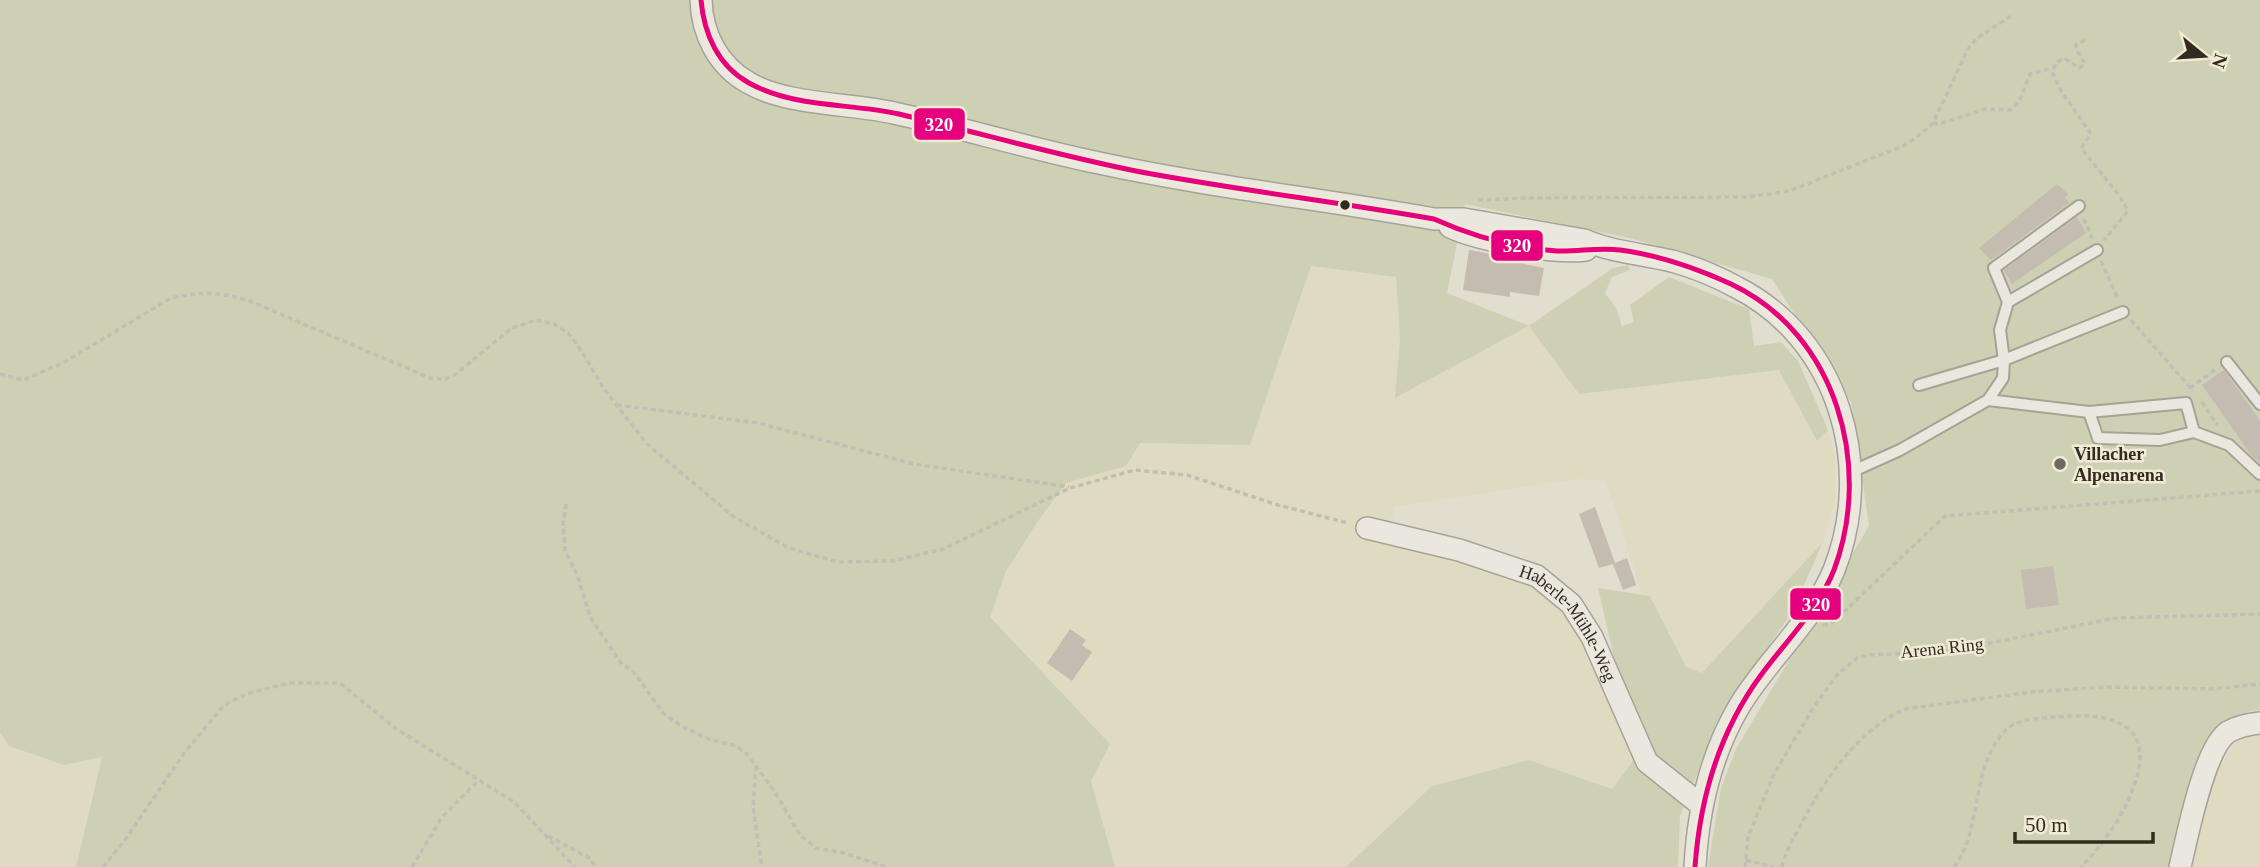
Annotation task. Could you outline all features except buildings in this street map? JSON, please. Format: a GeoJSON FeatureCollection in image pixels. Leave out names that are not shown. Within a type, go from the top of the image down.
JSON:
{"type":"FeatureCollection","features":[{"type":"Feature","properties":{"kind":"street"},"geometry":{"type":"LineString","coordinates":[[702,0],[702,18],[713,48],[723,62],[749,83],[769,92],[890,112],[1146,173],[1434,219],[1464,219],[1584,240],[1602,247],[1673,261],[1706,273],[1738,287],[1776,315],[1796,335],[1829,382],[1848,436],[1851,506],[1833,573],[1795,631],[1740,705],[1716,755],[1701,805],[1695,867]]}},
{"type":"Feature","properties":{"kind":"street","name":"Haberle-Mühle-Weg"},"geometry":{"type":"LineString","coordinates":[[1367,528],[1459,550],[1537,576],[1571,604],[1592,637],[1647,762],[1701,805]]}},
{"type":"Feature","properties":{"kind":"street"},"geometry":{"type":"LineString","coordinates":[[2180,867],[2195,803],[2209,761],[2226,733],[2252,723],[2260,723]]}},
{"type":"Feature","properties":{"kind":"lane"},"geometry":{"type":"LineString","coordinates":[[1851,472],[1900,450],[1988,400],[2003,378],[2004,360],[2000,330],[2008,302],[1994,268],[2079,206]]}},
{"type":"Feature","properties":{"kind":"lane"},"geometry":{"type":"LineString","coordinates":[[2008,302],[2097,250]]}},
{"type":"Feature","properties":{"kind":"lane"},"geometry":{"type":"LineString","coordinates":[[1919,385],[2004,360],[2123,312]]}},
{"type":"Feature","properties":{"kind":"lane"},"geometry":{"type":"LineString","coordinates":[[2223,365],[2260,404]]}},
{"type":"Feature","properties":{"kind":"lane"},"geometry":{"type":"LineString","coordinates":[[1988,400],[2089,412],[2186,403],[2194,432]]}},
{"type":"Feature","properties":{"kind":"lane"},"geometry":{"type":"LineString","coordinates":[[2089,412],[2098,438],[2160,440],[2194,432],[2229,444],[2260,474]]}},
{"type":"Feature","properties":{"kind":"path"},"geometry":{"type":"LineString","coordinates":[[1471,201],[1526,198],[1745,197],[1789,191],[1903,146],[1933,123],[1977,38],[2012,15]]}},
{"type":"Feature","properties":{"kind":"path"},"geometry":{"type":"LineString","coordinates":[[2085,40],[2076,45],[2084,67],[2079,68],[2064,58],[2057,62],[2052,72],[2061,91],[2091,134],[2081,148],[2121,198],[2128,211],[2097,250]]}},
{"type":"Feature","properties":{"kind":"path"},"geometry":{"type":"LineString","coordinates":[[1933,123],[1939,124],[1985,109],[2010,110],[2019,102],[2030,75],[2053,68]]}},
{"type":"Feature","properties":{"kind":"path"},"geometry":{"type":"LineString","coordinates":[[2079,206],[2123,312],[2190,388],[2229,444]]}},
{"type":"Feature","properties":{"kind":"path"},"geometry":{"type":"LineString","coordinates":[[0,374],[23,380],[63,363],[171,298],[208,292],[229,294],[250,301],[430,378],[446,379],[456,374],[512,328],[536,320],[554,324],[568,333],[604,389],[647,444],[734,517],[789,548],[838,562],[893,561],[943,549],[1070,488],[1135,470],[1187,475],[1278,506],[1367,528]]}},
{"type":"Feature","properties":{"kind":"path"},"geometry":{"type":"LineString","coordinates":[[2190,388],[2223,365]]}},
{"type":"Feature","properties":{"kind":"path"},"geometry":{"type":"LineString","coordinates":[[617,405],[758,423],[914,464],[1070,488]]}},
{"type":"Feature","properties":{"kind":"path"},"geometry":{"type":"LineString","coordinates":[[1795,631],[1831,624],[1945,516],[2260,491]]}},
{"type":"Feature","properties":{"kind":"path"},"geometry":{"type":"LineString","coordinates":[[566,504],[563,523],[565,550],[578,577],[590,617],[621,663],[632,670],[664,714],[683,727],[736,746],[756,766],[775,792],[800,835],[816,848],[844,853],[887,867]]}},
{"type":"Feature","properties":{"kind":"path","name":"Arena Ring"},"geometry":{"type":"LineString","coordinates":[[1745,867],[1752,827],[1774,774],[1821,697],[1837,675],[1857,659],[1869,655],[1950,651],[2116,618],[2260,614]]}},
{"type":"Feature","properties":{"kind":"path"},"geometry":{"type":"LineString","coordinates":[[103,867],[125,841],[185,752],[224,705],[246,694],[289,683],[340,683],[396,727],[514,802],[575,867]]}},
{"type":"Feature","properties":{"kind":"path"},"geometry":{"type":"LineString","coordinates":[[1782,867],[1784,856],[1807,812],[1837,766],[1869,733],[1905,709],[2020,694],[2106,687],[2213,689],[2260,684]]}},
{"type":"Feature","properties":{"kind":"path"},"geometry":{"type":"LineString","coordinates":[[1954,867],[1966,841],[1988,760],[2004,732],[2027,720],[2089,716],[2107,719],[2127,728],[2137,742],[2139,762],[2118,823],[2099,849],[2080,867]]}},
{"type":"Feature","properties":{"kind":"path"},"geometry":{"type":"LineString","coordinates":[[756,766],[753,807],[762,867]]}},
{"type":"Feature","properties":{"kind":"path"},"geometry":{"type":"LineString","coordinates":[[412,867],[442,817],[479,780]]}},
{"type":"Feature","properties":{"kind":"path"},"geometry":{"type":"LineString","coordinates":[[546,835],[591,859],[595,867]]}},
{"type":"Feature","properties":{"kind":"path"},"geometry":{"type":"LineString","coordinates":[[1746,860],[1773,867]]}},
{"type":"Feature","properties":{"kind":"shaded area"},"geometry":{"type":"Polygon","coordinates":[[[1310,266],[1396,277],[1400,338],[1396,398],[1529,326],[1579,394],[1779,370],[1817,441],[1828,430],[1835,458],[1835,499],[1823,542],[1702,674],[1686,667],[1650,596],[1642,594],[1606,481],[1576,479],[1393,507],[1396,535],[1544,581],[1596,660],[1637,757],[1612,789],[1529,760],[1432,786],[1346,867],[1115,867],[1091,781],[1110,744],[989,617],[1006,571],[1066,483],[1126,466],[1140,443],[1250,445],[1310,266]]]}},
{"type":"Feature","properties":{"kind":"shaded area"},"geometry":{"type":"Polygon","coordinates":[[[2260,730],[2260,867],[2192,867],[2214,775],[2243,731],[2260,730]]]}},
{"type":"Feature","properties":{"kind":"shaded area"},"geometry":{"type":"Polygon","coordinates":[[[0,733],[9,746],[102,756],[76,867],[0,867],[0,733]]]}},
{"type":"Feature","properties":{"kind":"green space"},"geometry":{"type":"Polygon","coordinates":[[[0,0],[2260,0],[2260,710],[2237,717],[2219,730],[2205,749],[2187,796],[2171,867],[1708,867],[1721,788],[1736,749],[1869,526],[1851,402],[1772,279],[1629,238],[1465,204],[1447,293],[1529,326],[1395,398],[1400,338],[1396,277],[1311,266],[1250,445],[1140,443],[1126,466],[1066,483],[1006,571],[990,617],[1110,744],[1091,781],[1115,867],[76,867],[102,757],[64,765],[9,746],[0,733],[0,0]]]}},
{"type":"Feature","properties":{"kind":"green space"},"geometry":{"type":"Polygon","coordinates":[[[1628,265],[1630,270],[1612,277],[1605,293],[1616,308],[1622,326],[1634,322],[1630,305],[1669,277],[1749,309],[1754,346],[1781,342],[1798,361],[1828,430],[1817,441],[1779,370],[1579,394],[1529,326],[1613,268],[1628,265]]]}},
{"type":"Feature","properties":{"kind":"green space"},"geometry":{"type":"Polygon","coordinates":[[[1823,542],[1791,614],[1724,709],[1680,816],[1678,867],[1346,867],[1432,786],[1529,760],[1612,789],[1637,756],[1598,588],[1650,596],[1686,667],[1702,673],[1823,542]]]}},
{"type":"Feature","properties":{"kind":"transit line","name":"320"},"geometry":{"type":"LineString","coordinates":[[701,0],[709,37],[729,68],[749,83],[785,97],[899,114],[1141,172],[1434,219],[1479,236],[1525,247],[1557,251],[1612,249],[1634,252],[1677,263],[1718,278],[1767,306],[1797,335],[1820,369],[1837,407],[1846,447],[1849,488],[1845,530],[1827,585],[1801,625],[1746,697],[1723,742],[1707,791],[1695,867]]}},
{"type":"Feature","properties":{"kind":"place","name":"Villacher Alpenarena"},"geometry":{"type":"Point","coordinates":[2060,464]}}]}
